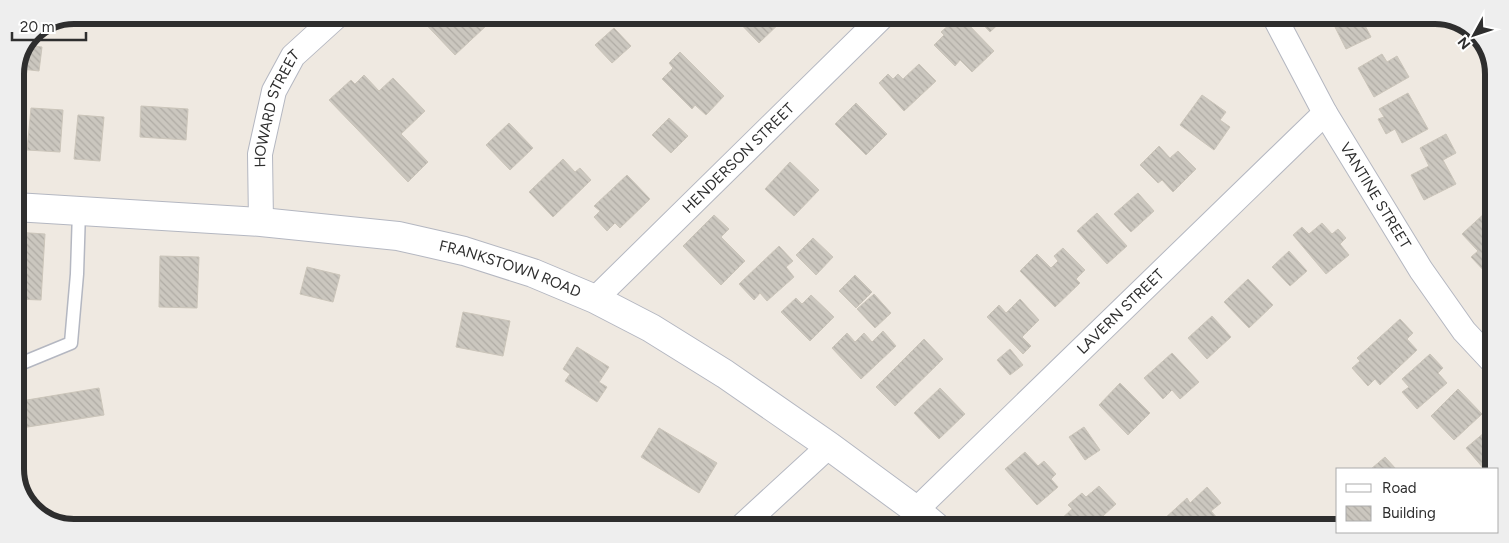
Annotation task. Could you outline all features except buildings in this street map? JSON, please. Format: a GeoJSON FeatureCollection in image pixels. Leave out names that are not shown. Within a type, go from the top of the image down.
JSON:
{"type":"FeatureCollection","features":[{"type":"Feature","properties":{"kind":"main road","name":"FRANKSTOWN ROAD"},"geometry":{"type":"LineString","coordinates":[[24,207],[261,222],[398,236],[464,251],[533,273],[596,298],[651,328],[725,374],[829,446],[926,518]]}},
{"type":"Feature","properties":{"kind":"street","name":"HOWARD STREET"},"geometry":{"type":"LineString","coordinates":[[261,222],[260,154],[274,91],[293,56],[328,24]]}},
{"type":"Feature","properties":{"kind":"street","name":"HENDERSON STREET"},"geometry":{"type":"LineString","coordinates":[[596,298],[875,24]]}},
{"type":"Feature","properties":{"kind":"street","name":"VANTINE STREET"},"geometry":{"type":"LineString","coordinates":[[1278,24],[1325,113],[1421,270],[1464,331],[1485,354]]}},
{"type":"Feature","properties":{"kind":"street","name":"LAVERN STREET"},"geometry":{"type":"LineString","coordinates":[[926,518],[1325,113]]}},
{"type":"Feature","properties":{"kind":"street"},"geometry":{"type":"LineString","coordinates":[[750,519],[829,446]]}},
{"type":"Feature","properties":{"kind":"lane"},"geometry":{"type":"LineString","coordinates":[[24,362],[70,343],[77,274],[79,210]]}}]}
